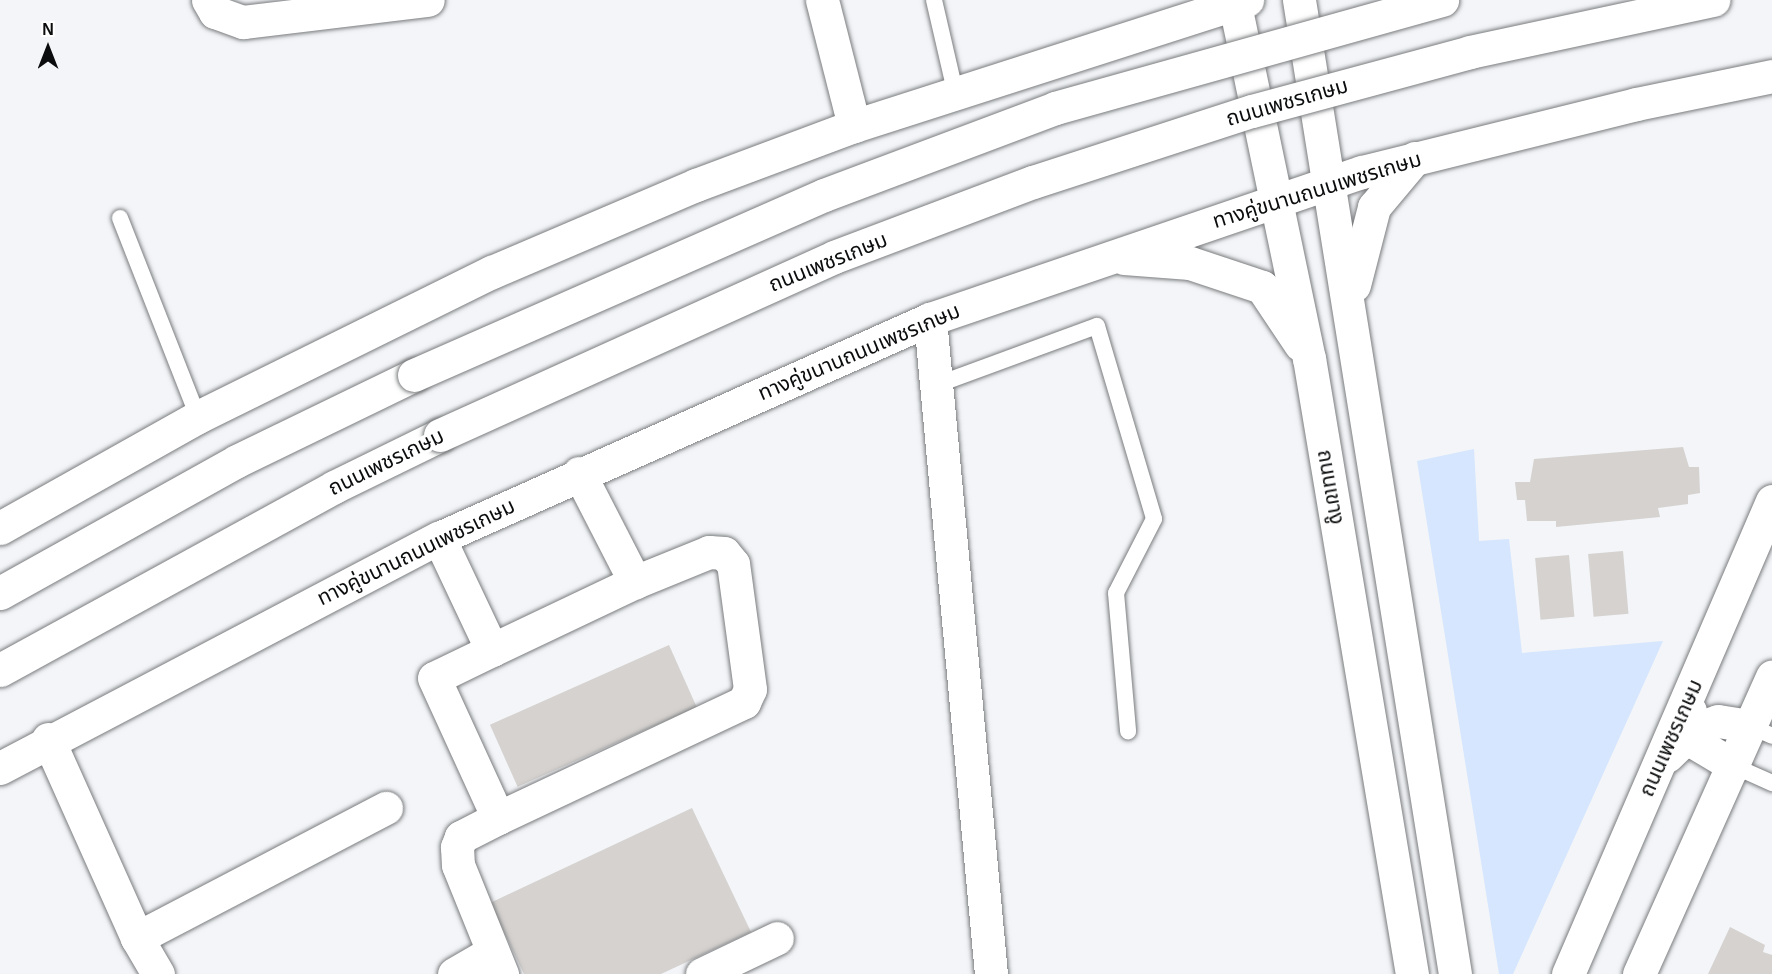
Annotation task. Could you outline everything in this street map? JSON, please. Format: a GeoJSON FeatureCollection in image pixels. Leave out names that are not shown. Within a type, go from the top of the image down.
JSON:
{"type":"FeatureCollection","features":[{"type":"Feature","properties":{"kind":"main road"},"geometry":{"type":"LineString","coordinates":[[208,0],[215,12],[243,22],[428,0]]}},
{"type":"Feature","properties":{"kind":"main road"},"geometry":{"type":"LineString","coordinates":[[822,0],[854,126]]}},
{"type":"Feature","properties":{"kind":"main road"},"geometry":{"type":"LineString","coordinates":[[1125,38],[1161,0]]}},
{"type":"Feature","properties":{"kind":"main road"},"geometry":{"type":"LineString","coordinates":[[1299,0],[1331,182],[1455,974]]}},
{"type":"Feature","properties":{"kind":"main road"},"geometry":{"type":"LineString","coordinates":[[0,593],[237,461],[414,375],[824,195],[1044,112],[1442,0]]}},
{"type":"Feature","properties":{"kind":"main road","name":"ถนนเพชรเกษม"},"geometry":{"type":"LineString","coordinates":[[0,670],[334,487],[440,435],[834,257],[1033,182],[1252,111],[1470,52],[1713,0]]}},
{"type":"Feature","properties":{"kind":"main road"},"geometry":{"type":"LineString","coordinates":[[0,528],[198,417],[492,272],[696,185],[854,126],[956,95],[1239,1]]}},
{"type":"Feature","properties":{"kind":"main road","name":"ถนนเขางู"},"geometry":{"type":"LineString","coordinates":[[1239,1],[1276,200],[1309,358],[1412,974]]}},
{"type":"Feature","properties":{"kind":"main road","name":"ทางคู่ขนานถนนเพชรเกษม"},"geometry":{"type":"LineString","coordinates":[[0,768],[48,739],[439,538],[579,472],[930,319],[1331,182],[1415,158],[1772,76]]}},
{"type":"Feature","properties":{"kind":"main road"},"geometry":{"type":"LineString","coordinates":[[1724,86],[1772,88]]}},
{"type":"Feature","properties":{"kind":"main road"},"geometry":{"type":"LineString","coordinates":[[1351,308],[1357,262],[1374,207],[1415,158]]}},
{"type":"Feature","properties":{"kind":"main road"},"geometry":{"type":"LineString","coordinates":[[1110,257],[1190,263],[1262,287],[1309,358]]}},
{"type":"Feature","properties":{"kind":"main road"},"geometry":{"type":"LineString","coordinates":[[930,319],[939,384],[990,974]]}},
{"type":"Feature","properties":{"kind":"main road"},"geometry":{"type":"LineString","coordinates":[[579,472],[635,582]]}},
{"type":"Feature","properties":{"kind":"main road","name":"ถนนเพชรเกษม"},"geometry":{"type":"LineString","coordinates":[[1568,974],[1772,501]]}},
{"type":"Feature","properties":{"kind":"main road"},"geometry":{"type":"LineString","coordinates":[[439,538],[492,650]]}},
{"type":"Feature","properties":{"kind":"main road"},"geometry":{"type":"LineString","coordinates":[[453,974],[497,963],[458,865],[457,847],[461,837],[748,696],[733,564],[724,553],[709,552],[635,582],[434,678],[498,818]]}},
{"type":"Feature","properties":{"kind":"main road"},"geometry":{"type":"LineString","coordinates":[[1639,974],[1734,766],[1761,731],[1772,676]]}},
{"type":"Feature","properties":{"kind":"main road"},"geometry":{"type":"LineString","coordinates":[[1696,680],[1690,733],[1706,754],[1734,766]]}},
{"type":"Feature","properties":{"kind":"main road"},"geometry":{"type":"LineString","coordinates":[[1657,770],[1690,733],[1718,721],[1761,731]]}},
{"type":"Feature","properties":{"kind":"main road"},"geometry":{"type":"LineString","coordinates":[[48,739],[137,938],[159,974]]}},
{"type":"Feature","properties":{"kind":"main road"},"geometry":{"type":"LineString","coordinates":[[137,938],[386,808]]}},
{"type":"Feature","properties":{"kind":"main road"},"geometry":{"type":"LineString","coordinates":[[702,974],[777,938]]}},
{"type":"Feature","properties":{"kind":"lane"},"geometry":{"type":"LineString","coordinates":[[934,0],[956,95]]}},
{"type":"Feature","properties":{"kind":"lane"},"geometry":{"type":"LineString","coordinates":[[120,218],[198,417]]}},
{"type":"Feature","properties":{"kind":"lane"},"geometry":{"type":"LineString","coordinates":[[939,384],[1097,326],[1154,519],[1116,593],[1128,731]]}},
{"type":"Feature","properties":{"kind":"lane"},"geometry":{"type":"LineString","coordinates":[[1734,766],[1772,783]]}},
{"type":"Feature","properties":{"kind":"shaded area"},"geometry":{"type":"Polygon","coordinates":[[[1474,449],[1479,541],[1509,539],[1522,653],[1663,641],[1513,974],[1499,974],[1417,461],[1474,449]]]}},
{"type":"Feature","properties":{"kind":"building"},"geometry":{"type":"Polygon","coordinates":[[[1683,447],[1689,467],[1699,467],[1700,493],[1688,495],[1688,504],[1658,508],[1660,517],[1556,527],[1556,521],[1527,521],[1525,500],[1517,500],[1515,482],[1530,482],[1534,459],[1683,447]]]}},
{"type":"Feature","properties":{"kind":"building"},"geometry":{"type":"Polygon","coordinates":[[[1623,551],[1628,614],[1594,617],[1588,554],[1623,551]]]}},
{"type":"Feature","properties":{"kind":"building"},"geometry":{"type":"Polygon","coordinates":[[[1569,555],[1574,617],[1541,620],[1535,558],[1569,555]]]}},
{"type":"Feature","properties":{"kind":"building"},"geometry":{"type":"Polygon","coordinates":[[[669,645],[697,707],[518,787],[490,725],[669,645]]]}},
{"type":"Feature","properties":{"kind":"building"},"geometry":{"type":"Polygon","coordinates":[[[692,808],[751,932],[661,974],[524,974],[490,903],[692,808]]]}},
{"type":"Feature","properties":{"kind":"building"},"geometry":{"type":"Polygon","coordinates":[[[1730,927],[1765,945],[1763,952],[1772,955],[1772,974],[1708,974],[1730,927]]]}}]}
